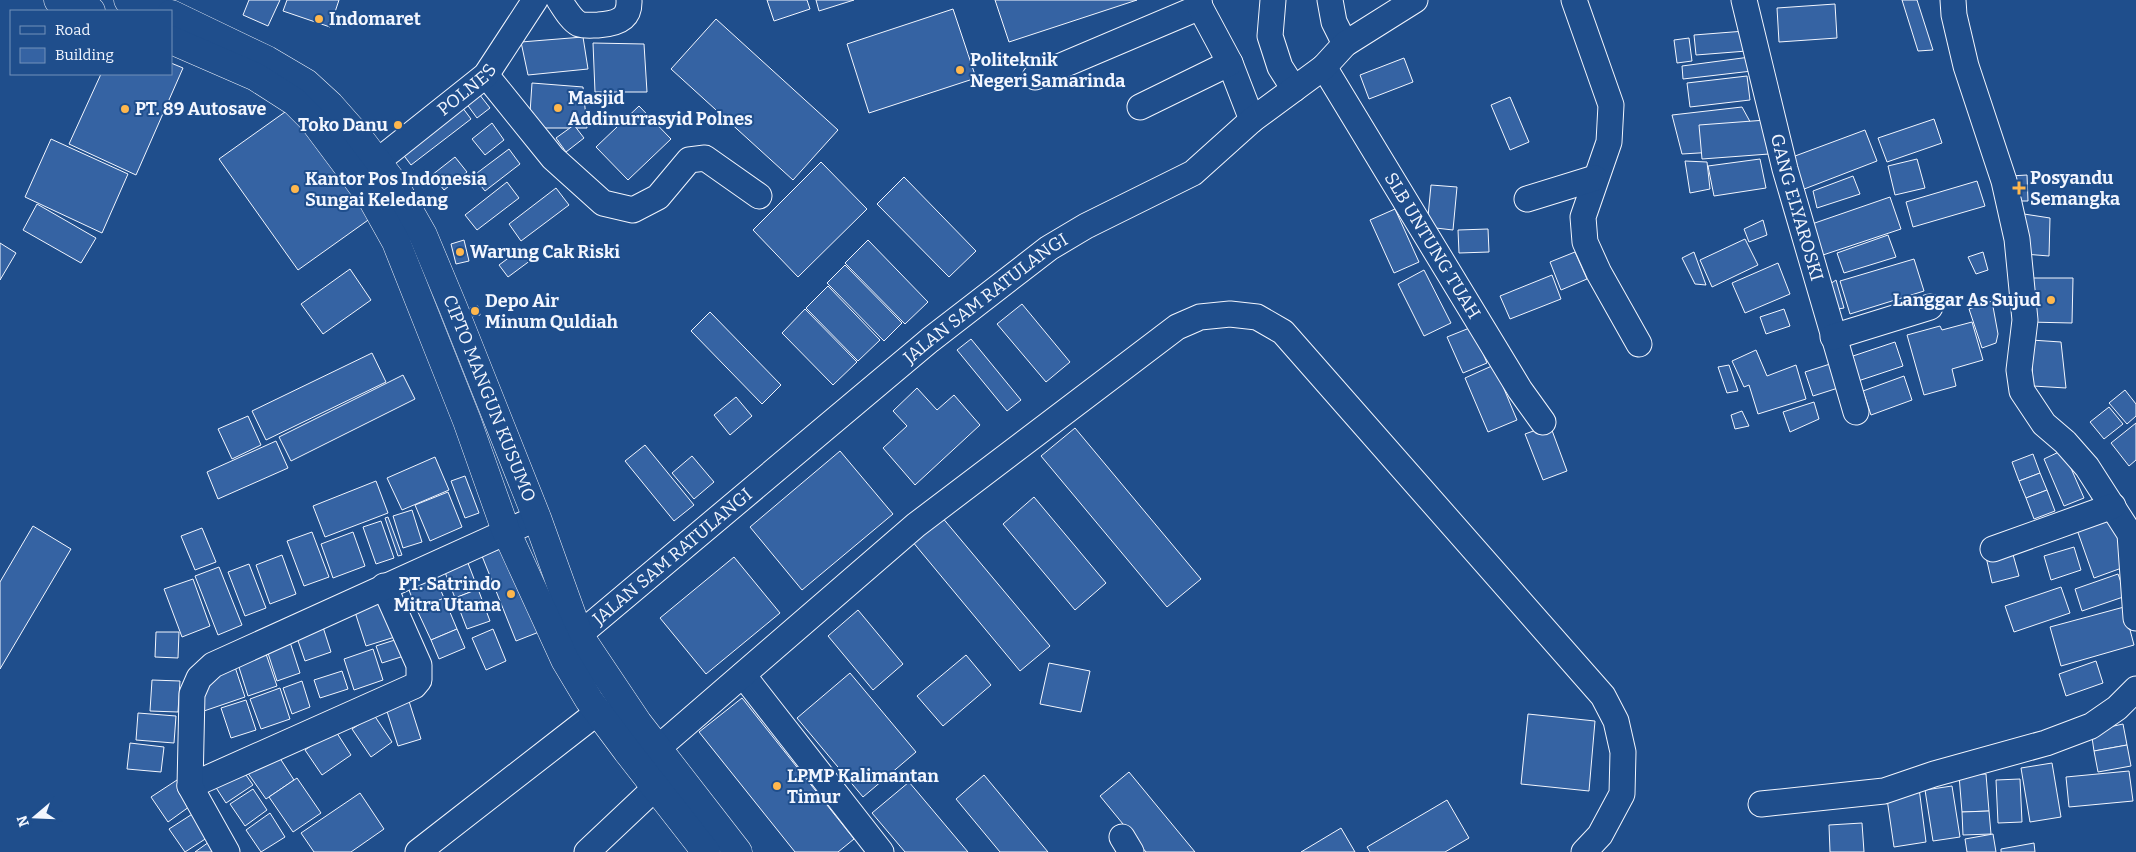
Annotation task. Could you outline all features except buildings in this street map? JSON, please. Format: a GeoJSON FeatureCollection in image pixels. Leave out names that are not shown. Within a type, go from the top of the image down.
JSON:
{"type":"FeatureCollection","features":[{"type":"Feature","properties":{"kind":"highway"},"geometry":{"type":"LineString","coordinates":[[58,0],[88,10]]}},
{"type":"Feature","properties":{"kind":"highway","name":"CIPTO MANGUN KUSUMO"},"geometry":{"type":"LineString","coordinates":[[128,0],[161,8]]}},
{"type":"Feature","properties":{"kind":"highway","name":"CIPTO MANGUN KUSUMO"},"geometry":{"type":"LineString","coordinates":[[172,13],[267,60],[306,83],[330,105],[378,160],[423,235],[536,518],[579,635],[638,723],[738,852]]}},
{"type":"Feature","properties":{"kind":"highway","name":"CIPTO MANGUN KUSUMO"},"geometry":{"type":"LineString","coordinates":[[172,40],[256,77],[295,102],[313,120],[372,199],[396,242],[506,531],[565,660],[598,712],[706,852]]}},
{"type":"Feature","properties":{"kind":"street","name":"POLNES"},"geometry":{"type":"LineString","coordinates":[[378,160],[486,75],[535,0]]}},
{"type":"Feature","properties":{"kind":"street"},"geometry":{"type":"LineString","coordinates":[[559,0],[577,23],[585,25],[613,24],[621,21],[630,9],[629,0]]}},
{"type":"Feature","properties":{"kind":"street"},"geometry":{"type":"LineString","coordinates":[[1273,0],[1270,36],[1280,67],[1294,89]]}},
{"type":"Feature","properties":{"kind":"street"},"geometry":{"type":"LineString","coordinates":[[1330,0],[1334,22],[1345,44]]}},
{"type":"Feature","properties":{"kind":"street","name":"JALAN SAM RATULANGI"},"geometry":{"type":"LineString","coordinates":[[579,635],[930,340],[1049,248],[1086,226],[1193,173],[1252,120],[1324,67],[1345,44],[1415,0]]}},
{"type":"Feature","properties":{"kind":"street"},"geometry":{"type":"LineString","coordinates":[[1574,0],[1612,105],[1609,142],[1582,217],[1585,242],[1599,273],[1639,344]]}},
{"type":"Feature","properties":{"kind":"street","name":"GANG ELYAROSKI"},"geometry":{"type":"LineString","coordinates":[[1744,0],[1785,169],[1856,412]]}},
{"type":"Feature","properties":{"kind":"street"},"geometry":{"type":"LineString","coordinates":[[1953,0],[1954,15],[1966,66],[2004,181],[2017,239],[2025,320],[2019,370],[2022,391],[2044,424],[2066,442],[2088,467],[2133,534],[2136,618]]}},
{"type":"Feature","properties":{"kind":"street"},"geometry":{"type":"LineString","coordinates":[[1035,77],[1199,4],[1230,63],[1252,120]]}},
{"type":"Feature","properties":{"kind":"street"},"geometry":{"type":"LineString","coordinates":[[1140,107],[1230,63]]}},
{"type":"Feature","properties":{"kind":"street","name":"SLB UNTUNG TUAH"},"geometry":{"type":"LineString","coordinates":[[1324,67],[1520,390],[1543,422]]}},
{"type":"Feature","properties":{"kind":"street"},"geometry":{"type":"LineString","coordinates":[[486,75],[553,158],[602,204],[633,210],[658,197],[689,160],[705,158],[759,196]]}},
{"type":"Feature","properties":{"kind":"street"},"geometry":{"type":"LineString","coordinates":[[1527,199],[1595,178]]}},
{"type":"Feature","properties":{"kind":"street"},"geometry":{"type":"LineString","coordinates":[[1833,337],[1930,307]]}},
{"type":"Feature","properties":{"kind":"street"},"geometry":{"type":"LineString","coordinates":[[658,748],[916,525],[1176,327],[1200,317],[1230,314],[1257,317],[1282,332],[1603,696],[1616,721],[1623,752],[1622,794],[1600,835],[1584,852]]}},
{"type":"Feature","properties":{"kind":"street"},"geometry":{"type":"LineString","coordinates":[[1993,549],[2113,506]]}},
{"type":"Feature","properties":{"kind":"street"},"geometry":{"type":"LineString","coordinates":[[227,852],[190,786],[192,694],[199,678],[214,665],[536,518]]}},
{"type":"Feature","properties":{"kind":"street"},"geometry":{"type":"LineString","coordinates":[[190,786],[414,686],[419,680],[419,665],[384,586]]}},
{"type":"Feature","properties":{"kind":"street"},"geometry":{"type":"LineString","coordinates":[[743,675],[881,852]]}},
{"type":"Feature","properties":{"kind":"street"},"geometry":{"type":"LineString","coordinates":[[1761,804],[1884,792],[1934,774],[2046,743],[2091,726],[2118,708],[2136,689]]}},
{"type":"Feature","properties":{"kind":"street"},"geometry":{"type":"LineString","coordinates":[[418,852],[598,712]]}},
{"type":"Feature","properties":{"kind":"street"},"geometry":{"type":"LineString","coordinates":[[587,852],[656,787]]}},
{"type":"Feature","properties":{"kind":"place","name":"Indomaret"},"geometry":{"type":"Point","coordinates":[319,19]}},
{"type":"Feature","properties":{"kind":"place","name":"Politeknik Negeri Samarinda"},"geometry":{"type":"Point","coordinates":[960,70]}},
{"type":"Feature","properties":{"kind":"place","name":"Masjid Addinurrasyid Polnes"},"geometry":{"type":"Point","coordinates":[558,108]}},
{"type":"Feature","properties":{"kind":"place","name":"PT. 89 Autosave"},"geometry":{"type":"Point","coordinates":[125,109]}},
{"type":"Feature","properties":{"kind":"place","name":"Toko Danu"},"geometry":{"type":"Point","coordinates":[398,125]}},
{"type":"Feature","properties":{"kind":"place","name":"Posyandu Semangka"},"geometry":{"type":"Point","coordinates":[2019,188]}},
{"type":"Feature","properties":{"kind":"place","name":"Kantor Pos Indonesia Sungai Keledang"},"geometry":{"type":"Point","coordinates":[295,189]}},
{"type":"Feature","properties":{"kind":"place","name":"Warung Cak Riski"},"geometry":{"type":"Point","coordinates":[460,252]}},
{"type":"Feature","properties":{"kind":"place","name":"Langgar As Sujud"},"geometry":{"type":"Point","coordinates":[2051,300]}},
{"type":"Feature","properties":{"kind":"place","name":"Depo Air Minum Quldiah"},"geometry":{"type":"Point","coordinates":[475,311]}},
{"type":"Feature","properties":{"kind":"place","name":"PT. Satrindo Mitra Utama"},"geometry":{"type":"Point","coordinates":[511,594]}},
{"type":"Feature","properties":{"kind":"place","name":"LPMP Kalimantan Timur"},"geometry":{"type":"Point","coordinates":[777,786]}}]}
